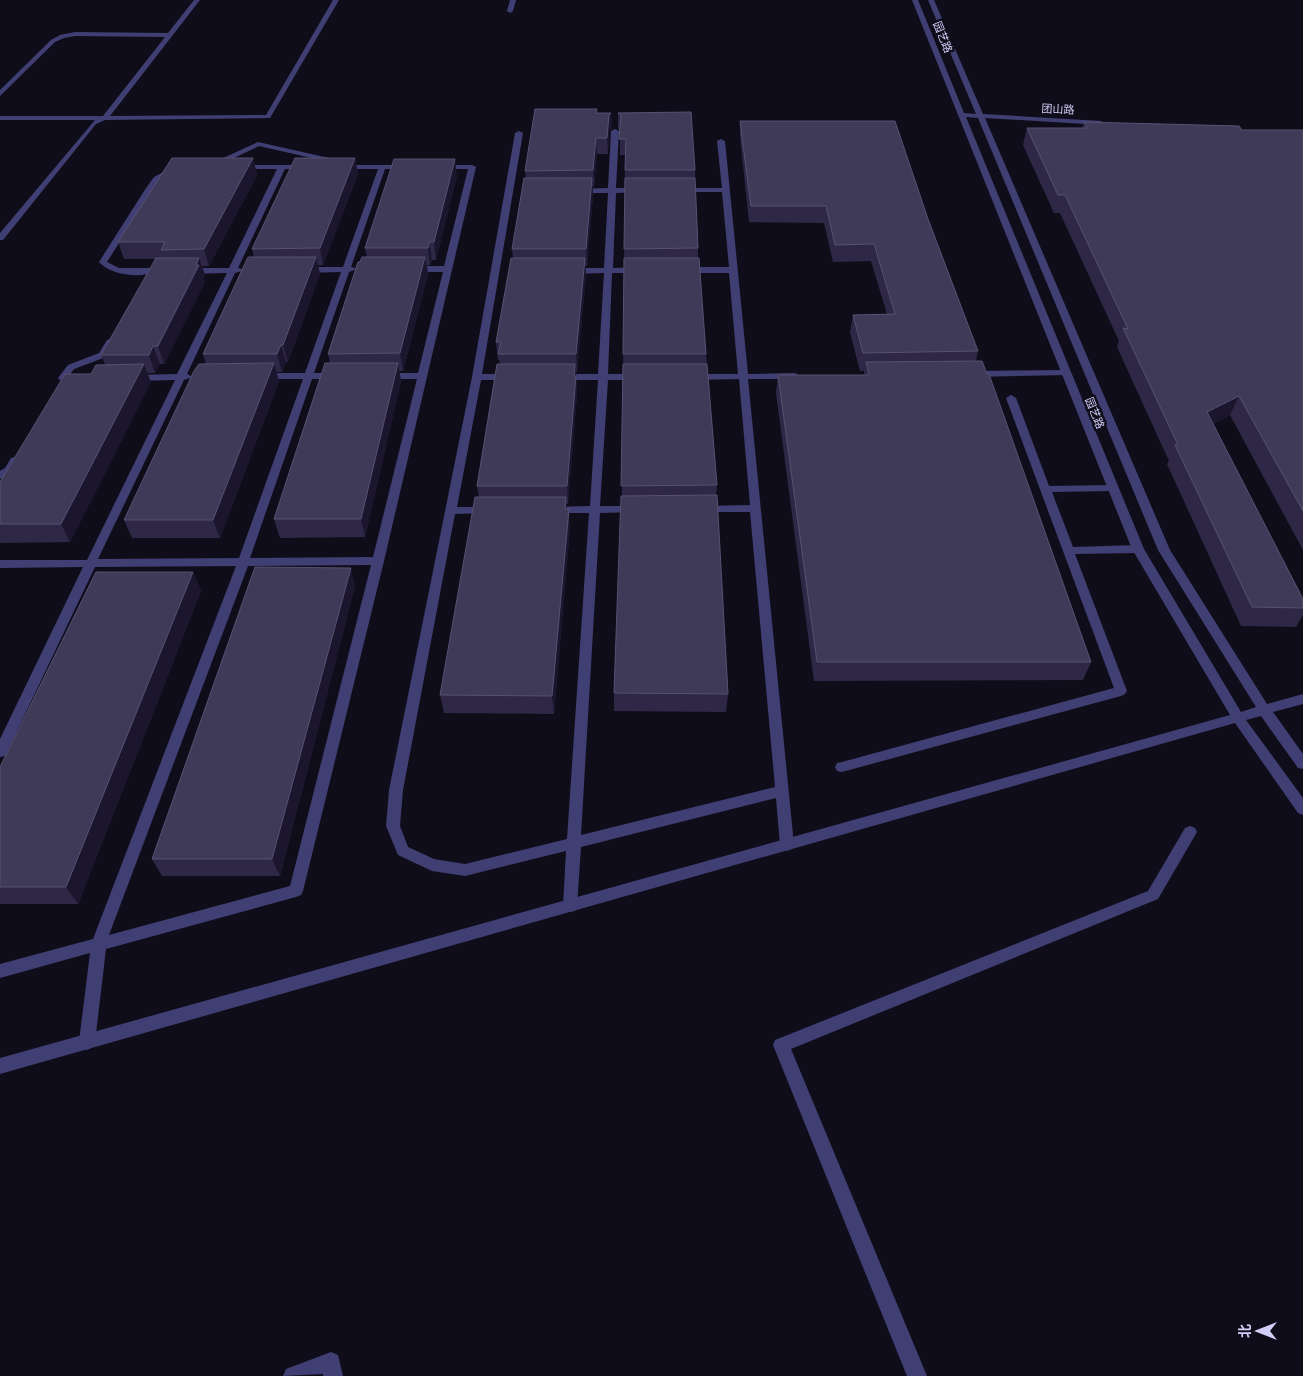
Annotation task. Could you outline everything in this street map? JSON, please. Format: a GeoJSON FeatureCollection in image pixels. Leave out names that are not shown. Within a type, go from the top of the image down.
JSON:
{"type":"FeatureCollection","features":[{"type":"Feature","properties":{"kind":"street"},"geometry":{"type":"LineString","coordinates":[[0,238],[94,123],[105,118],[197,0]]}},
{"type":"Feature","properties":{"kind":"street"},"geometry":{"type":"LineString","coordinates":[[0,118],[268,117],[336,0]]}},
{"type":"Feature","properties":{"kind":"street"},"geometry":{"type":"LineString","coordinates":[[510,11],[513,0]]}},
{"type":"Feature","properties":{"kind":"street","name":"园艺路"},"geometry":{"type":"LineString","coordinates":[[915,0],[1138,549],[1238,718],[1303,809]]}},
{"type":"Feature","properties":{"kind":"street","name":"园艺路"},"geometry":{"type":"LineString","coordinates":[[931,0],[1164,550],[1264,710],[1303,764]]}},
{"type":"Feature","properties":{"kind":"street"},"geometry":{"type":"LineString","coordinates":[[0,94],[53,40],[62,36],[75,34],[170,35]]}},
{"type":"Feature","properties":{"kind":"street","name":"团山路"},"geometry":{"type":"LineString","coordinates":[[961,115],[1108,124]]}},
{"type":"Feature","properties":{"kind":"street"},"geometry":{"type":"LineString","coordinates":[[570,906],[603,377],[615,132]]}},
{"type":"Feature","properties":{"kind":"street"},"geometry":{"type":"LineString","coordinates":[[519,133],[514,191],[500,271],[477,377],[396,790],[393,826],[403,852],[432,866],[465,870],[782,791]]}},
{"type":"Feature","properties":{"kind":"street"},"geometry":{"type":"LineString","coordinates":[[722,142],[787,845]]}},
{"type":"Feature","properties":{"kind":"street"},"geometry":{"type":"LineString","coordinates":[[225,167],[206,167],[258,144],[362,167]]}},
{"type":"Feature","properties":{"kind":"street"},"geometry":{"type":"LineString","coordinates":[[234,167],[312,167]]}},
{"type":"Feature","properties":{"kind":"street"},"geometry":{"type":"LineString","coordinates":[[0,752],[282,167]]}},
{"type":"Feature","properties":{"kind":"street"},"geometry":{"type":"LineString","coordinates":[[322,167],[418,167]]}},
{"type":"Feature","properties":{"kind":"street"},"geometry":{"type":"LineString","coordinates":[[87,1042],[99,942],[243,563],[382,167]]}},
{"type":"Feature","properties":{"kind":"street"},"geometry":{"type":"LineString","coordinates":[[0,970],[99,942],[296,891],[378,562],[472,167],[436,167]]}},
{"type":"Feature","properties":{"kind":"street"},"geometry":{"type":"LineString","coordinates":[[151,274],[118,271],[108,268],[103,262],[157,179],[166,173],[181,168]]}},
{"type":"Feature","properties":{"kind":"street"},"geometry":{"type":"LineString","coordinates":[[565,191],[650,190]]}},
{"type":"Feature","properties":{"kind":"street"},"geometry":{"type":"LineString","coordinates":[[669,190],[726,190]]}},
{"type":"Feature","properties":{"kind":"street"},"geometry":{"type":"LineString","coordinates":[[401,269],[448,269]]}},
{"type":"Feature","properties":{"kind":"street"},"geometry":{"type":"LineString","coordinates":[[177,271],[252,270]]}},
{"type":"Feature","properties":{"kind":"street"},"geometry":{"type":"LineString","coordinates":[[290,270],[364,270]]}},
{"type":"Feature","properties":{"kind":"street"},"geometry":{"type":"LineString","coordinates":[[561,271],[647,270]]}},
{"type":"Feature","properties":{"kind":"street"},"geometry":{"type":"LineString","coordinates":[[676,270],[733,270]]}},
{"type":"Feature","properties":{"kind":"street"},"geometry":{"type":"LineString","coordinates":[[65,381],[71,367],[103,355],[117,330]]}},
{"type":"Feature","properties":{"kind":"street"},"geometry":{"type":"LineString","coordinates":[[958,374],[1065,373]]}},
{"type":"Feature","properties":{"kind":"street"},"geometry":{"type":"LineString","coordinates":[[250,377],[346,376]]}},
{"type":"Feature","properties":{"kind":"street"},"geometry":{"type":"LineString","coordinates":[[375,376],[422,376]]}},
{"type":"Feature","properties":{"kind":"street"},"geometry":{"type":"LineString","coordinates":[[687,377],[802,376]]}},
{"type":"Feature","properties":{"kind":"street"},"geometry":{"type":"LineString","coordinates":[[122,378],[201,377]]}},
{"type":"Feature","properties":{"kind":"street"},"geometry":{"type":"LineString","coordinates":[[477,377],[516,377]]}},
{"type":"Feature","properties":{"kind":"street"},"geometry":{"type":"LineString","coordinates":[[554,377],[650,377]]}},
{"type":"Feature","properties":{"kind":"street"},"geometry":{"type":"LineString","coordinates":[[842,767],[1121,691],[1010,398]]}},
{"type":"Feature","properties":{"kind":"street"},"geometry":{"type":"LineString","coordinates":[[0,476],[9,470],[18,454]]}},
{"type":"Feature","properties":{"kind":"street"},"geometry":{"type":"LineString","coordinates":[[1045,489],[1112,488]]}},
{"type":"Feature","properties":{"kind":"street"},"geometry":{"type":"LineString","coordinates":[[689,509],[756,508]]}},
{"type":"Feature","properties":{"kind":"street"},"geometry":{"type":"LineString","coordinates":[[546,510],[651,509]]}},
{"type":"Feature","properties":{"kind":"street"},"geometry":{"type":"LineString","coordinates":[[451,511],[498,510]]}},
{"type":"Feature","properties":{"kind":"street"},"geometry":{"type":"LineString","coordinates":[[1068,551],[1138,549]]}},
{"type":"Feature","properties":{"kind":"street"},"geometry":{"type":"LineString","coordinates":[[0,564],[378,562]]}},
{"type":"Feature","properties":{"kind":"street"},"geometry":{"type":"LineString","coordinates":[[0,1066],[1303,699]]}},
{"type":"Feature","properties":{"kind":"street"},"geometry":{"type":"LineString","coordinates":[[917,1376],[781,1046],[1153,895],[1190,832]]}},
{"type":"Feature","properties":{"kind":"street"},"geometry":{"type":"LineString","coordinates":[[293,1376],[331,1362],[333,1376]]}},
{"type":"Feature","properties":{"kind":"building"},"geometry":{"type":"Polygon","coordinates":[[[535,109],[597,109],[596,113],[611,113],[609,115],[607,138],[596,138],[593,170],[525,171],[535,109]]]}},
{"type":"Feature","properties":{"kind":"building"},"geometry":{"type":"Polygon","coordinates":[[[691,112],[695,170],[625,170],[626,139],[619,139],[621,115],[618,113],[691,112]]]}},
{"type":"Feature","properties":{"kind":"building"},"geometry":{"type":"Polygon","coordinates":[[[740,121],[895,121],[928,219],[978,351],[863,353],[853,315],[895,314],[874,244],[835,245],[826,206],[751,206],[740,121]]]}},
{"type":"Feature","properties":{"kind":"building"},"geometry":{"type":"Polygon","coordinates":[[[1084,122],[1239,126],[1242,130],[1303,130],[1303,511],[1239,396],[1207,412],[1303,599],[1303,608],[1252,607],[1175,445],[1178,445],[1123,328],[1128,329],[1065,195],[1058,195],[1027,128],[1087,128],[1084,122]]]}},
{"type":"Feature","properties":{"kind":"building"},"geometry":{"type":"Polygon","coordinates":[[[172,158],[253,158],[204,249],[161,250],[165,242],[118,242],[172,158]]]}},
{"type":"Feature","properties":{"kind":"building"},"geometry":{"type":"Polygon","coordinates":[[[295,158],[355,158],[320,248],[252,249],[295,158]]]}},
{"type":"Feature","properties":{"kind":"building"},"geometry":{"type":"Polygon","coordinates":[[[394,159],[455,159],[434,242],[429,242],[428,248],[365,248],[394,159]]]}},
{"type":"Feature","properties":{"kind":"building"},"geometry":{"type":"Polygon","coordinates":[[[524,178],[592,178],[586,249],[512,249],[524,178]]]}},
{"type":"Feature","properties":{"kind":"building"},"geometry":{"type":"Polygon","coordinates":[[[625,178],[695,178],[698,248],[624,249],[625,178]]]}},
{"type":"Feature","properties":{"kind":"building"},"geometry":{"type":"Polygon","coordinates":[[[248,257],[316,257],[283,345],[281,345],[277,354],[203,354],[248,257]]]}},
{"type":"Feature","properties":{"kind":"building"},"geometry":{"type":"Polygon","coordinates":[[[362,257],[425,257],[400,353],[328,354],[358,262],[360,262],[362,257]]]}},
{"type":"Feature","properties":{"kind":"building"},"geometry":{"type":"Polygon","coordinates":[[[156,258],[199,258],[196,265],[199,265],[158,346],[153,346],[149,355],[101,355],[156,258]]]}},
{"type":"Feature","properties":{"kind":"building"},"geometry":{"type":"Polygon","coordinates":[[[511,258],[585,258],[576,354],[498,354],[501,342],[496,342],[511,258]]]}},
{"type":"Feature","properties":{"kind":"building"},"geometry":{"type":"Polygon","coordinates":[[[624,258],[699,258],[706,354],[623,354],[624,258]]]}},
{"type":"Feature","properties":{"kind":"building"},"geometry":{"type":"Polygon","coordinates":[[[982,361],[987,374],[989,374],[1091,662],[817,662],[778,375],[869,375],[866,362],[982,361]]]}},
{"type":"Feature","properties":{"kind":"building"},"geometry":{"type":"Polygon","coordinates":[[[274,363],[213,520],[124,520],[199,364],[274,363]]]}},
{"type":"Feature","properties":{"kind":"building"},"geometry":{"type":"Polygon","coordinates":[[[325,363],[398,363],[361,519],[274,519],[325,363]]]}},
{"type":"Feature","properties":{"kind":"building"},"geometry":{"type":"Polygon","coordinates":[[[144,364],[61,524],[0,524],[0,482],[65,374],[91,374],[96,365],[144,364]]]}},
{"type":"Feature","properties":{"kind":"building"},"geometry":{"type":"Polygon","coordinates":[[[497,364],[575,364],[574,376],[576,376],[567,486],[477,486],[497,364]]]}},
{"type":"Feature","properties":{"kind":"building"},"geometry":{"type":"Polygon","coordinates":[[[623,364],[707,364],[717,485],[621,486],[623,364]]]}},
{"type":"Feature","properties":{"kind":"building"},"geometry":{"type":"Polygon","coordinates":[[[717,495],[728,694],[614,693],[621,496],[717,495]]]}},
{"type":"Feature","properties":{"kind":"building"},"geometry":{"type":"Polygon","coordinates":[[[475,497],[566,497],[565,509],[569,509],[552,696],[440,695],[475,497]]]}},
{"type":"Feature","properties":{"kind":"building"},"geometry":{"type":"Polygon","coordinates":[[[255,567],[351,568],[272,859],[152,859],[255,567]]]}},
{"type":"Feature","properties":{"kind":"building"},"geometry":{"type":"Polygon","coordinates":[[[96,572],[193,572],[66,887],[0,887],[0,767],[96,572]]]}}]}
